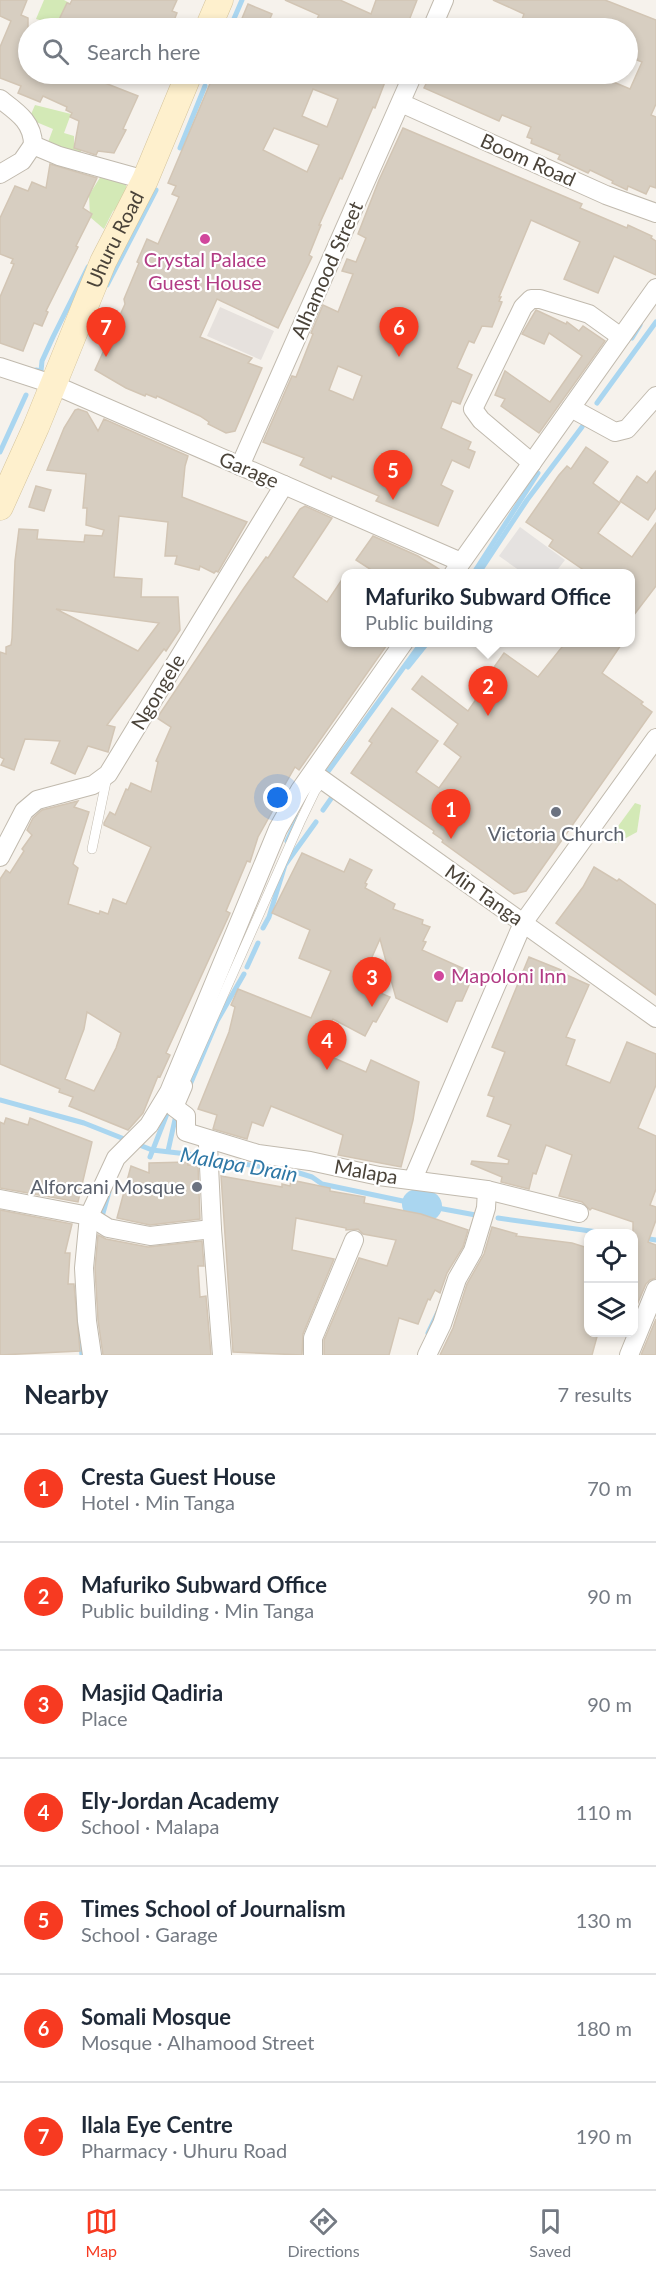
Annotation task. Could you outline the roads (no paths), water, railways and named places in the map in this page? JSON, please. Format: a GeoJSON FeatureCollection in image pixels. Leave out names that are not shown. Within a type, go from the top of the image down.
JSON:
{"type":"FeatureCollection","features":[{"type":"Feature","properties":{"kind":"main road"},"geometry":{"type":"LineString","coordinates":[[212,18],[220,0]]}},
{"type":"Feature","properties":{"kind":"main road","name":"Uhuru Road"},"geometry":{"type":"LineString","coordinates":[[2,497],[36,427],[44,381],[145,180],[185,84]]}},
{"type":"Feature","properties":{"kind":"street"},"geometry":{"type":"LineString","coordinates":[[436,18],[444,0]]}},
{"type":"Feature","properties":{"kind":"street","name":"Alhamood Street"},"geometry":{"type":"LineString","coordinates":[[240,466],[409,84]]}},
{"type":"Feature","properties":{"kind":"street"},"geometry":{"type":"LineString","coordinates":[[0,99],[23,116],[33,134],[33,145],[22,160],[0,174]]}},
{"type":"Feature","properties":{"kind":"street","name":"Boom Road"},"geometry":{"type":"LineString","coordinates":[[401,103],[606,195],[656,213]]}},
{"type":"Feature","properties":{"kind":"street"},"geometry":{"type":"LineString","coordinates":[[33,145],[59,156],[145,180]]}},
{"type":"Feature","properties":{"kind":"street"},"geometry":{"type":"LineString","coordinates":[[457,568],[656,288]]}},
{"type":"Feature","properties":{"kind":"street"},"geometry":{"type":"LineString","coordinates":[[532,463],[482,420],[473,409],[523,307],[531,299],[564,306],[589,314],[621,337]]}},
{"type":"Feature","properties":{"kind":"street","name":"Garage"},"geometry":{"type":"LineString","coordinates":[[0,367],[44,381],[284,485],[457,568]]}},
{"type":"Feature","properties":{"kind":"street"},"geometry":{"type":"LineString","coordinates":[[571,408],[615,432],[627,429],[656,396]]}},
{"type":"Feature","properties":{"kind":"street","name":"Ngongele"},"geometry":{"type":"LineString","coordinates":[[108,774],[284,485]]}},
{"type":"Feature","properties":{"kind":"street"},"geometry":{"type":"LineString","coordinates":[[92,1355],[87,1321],[84,1268],[89,1216],[116,1158],[177,1100],[278,829],[318,776],[401,647]]}},
{"type":"Feature","properties":{"kind":"street"},"geometry":{"type":"LineString","coordinates":[[413,1179],[523,923],[656,738]]}},
{"type":"Feature","properties":{"kind":"street"},"geometry":{"type":"LineString","coordinates":[[0,857],[24,811],[37,800],[93,785],[108,774]]}},
{"type":"Feature","properties":{"kind":"street","name":"Min Tanga"},"geometry":{"type":"LineString","coordinates":[[318,776],[656,1018]]}},
{"type":"Feature","properties":{"kind":"street","name":"Malapa"},"geometry":{"type":"LineString","coordinates":[[177,1100],[186,1116],[186,1132],[258,1154],[310,1161],[379,1176],[487,1190],[579,1213]]}},
{"type":"Feature","properties":{"kind":"street"},"geometry":{"type":"LineString","coordinates":[[208,1145],[208,1175],[222,1355]]}},
{"type":"Feature","properties":{"kind":"street"},"geometry":{"type":"LineString","coordinates":[[427,1355],[442,1324],[458,1279],[473,1251],[486,1208],[487,1190]]}},
{"type":"Feature","properties":{"kind":"street"},"geometry":{"type":"LineString","coordinates":[[0,1199],[89,1216],[108,1228],[150,1236],[212,1229]]}},
{"type":"Feature","properties":{"kind":"street"},"geometry":{"type":"LineString","coordinates":[[314,1355],[313,1338],[354,1240]]}},
{"type":"Feature","properties":{"kind":"street"},"geometry":{"type":"LineString","coordinates":[[629,1355],[656,1289]]}},
{"type":"Feature","properties":{"kind":"lane"},"geometry":{"type":"LineString","coordinates":[[93,849],[108,774]]}},
{"type":"Feature","properties":{"kind":"waterway"},"geometry":{"type":"LineString","coordinates":[[234,18],[242,0]]}},
{"type":"Feature","properties":{"kind":"waterway"},"geometry":{"type":"LineString","coordinates":[[180,148],[205,86]]}},
{"type":"Feature","properties":{"kind":"waterway"},"geometry":{"type":"LineString","coordinates":[[107,285],[156,190]]}},
{"type":"Feature","properties":{"kind":"waterway"},"geometry":{"type":"LineString","coordinates":[[36,370],[41,371],[42,361],[88,267]]}},
{"type":"Feature","properties":{"kind":"waterway"},"geometry":{"type":"LineString","coordinates":[[597,403],[656,322]]}},
{"type":"Feature","properties":{"kind":"waterway"},"geometry":{"type":"LineString","coordinates":[[632,338],[640,325]]}},
{"type":"Feature","properties":{"kind":"waterway"},"geometry":{"type":"LineString","coordinates":[[0,452],[26,395]]}},
{"type":"Feature","properties":{"kind":"waterway"},"geometry":{"type":"LineString","coordinates":[[481,569],[527,500],[582,427]]}},
{"type":"Feature","properties":{"kind":"waterway"},"geometry":{"type":"LineString","coordinates":[[476,569],[538,473]]}},
{"type":"Feature","properties":{"kind":"waterway"},"geometry":{"type":"LineString","coordinates":[[324,777],[418,647]]}},
{"type":"Feature","properties":{"kind":"waterway"},"geometry":{"type":"LineString","coordinates":[[408,667],[424,647]]}},
{"type":"Feature","properties":{"kind":"waterway"},"geometry":{"type":"LineString","coordinates":[[323,810],[335,793]]}},
{"type":"Feature","properties":{"kind":"waterway"},"geometry":{"type":"LineString","coordinates":[[287,841],[298,817]]}},
{"type":"Feature","properties":{"kind":"waterway"},"geometry":{"type":"LineString","coordinates":[[263,928],[269,917],[285,865],[316,822]]}},
{"type":"Feature","properties":{"kind":"waterway"},"geometry":{"type":"LineString","coordinates":[[247,967],[258,943]]}},
{"type":"Feature","properties":{"kind":"waterway"},"geometry":{"type":"LineString","coordinates":[[189,1087],[217,1021],[244,974]]}},
{"type":"Feature","properties":{"kind":"waterway","name":"Malapa Drain"},"geometry":{"type":"LineString","coordinates":[[0,1100],[84,1123],[152,1150],[205,1156]]}},
{"type":"Feature","properties":{"kind":"waterway"},"geometry":{"type":"LineString","coordinates":[[150,1157],[170,1106]]}},
{"type":"Feature","properties":{"kind":"waterway"},"geometry":{"type":"LineString","coordinates":[[168,1151],[176,1115]]}},
{"type":"Feature","properties":{"kind":"waterway","name":"Malapa Drain"},"geometry":{"type":"LineString","coordinates":[[214,1158],[299,1173],[312,1177],[322,1184],[417,1204]]}},
{"type":"Feature","properties":{"kind":"waterway"},"geometry":{"type":"LineString","coordinates":[[103,1213],[109,1192]]}},
{"type":"Feature","properties":{"kind":"waterway","name":"Malapa Drain"},"geometry":{"type":"LineString","coordinates":[[417,1204],[427,1206]]}},
{"type":"Feature","properties":{"kind":"waterway","name":"Malapa Drain"},"geometry":{"type":"LineString","coordinates":[[427,1206],[481,1216]]}},
{"type":"Feature","properties":{"kind":"waterway","name":"Malapa Drain"},"geometry":{"type":"LineString","coordinates":[[498,1218],[584,1230]]}},
{"type":"Feature","properties":{"kind":"waterway","name":"Malapa Drain"},"geometry":{"type":"LineString","coordinates":[[643,1238],[656,1240]]}},
{"type":"Feature","properties":{"kind":"waterway"},"geometry":{"type":"LineString","coordinates":[[428,1333],[438,1312]]}},
{"type":"Feature","properties":{"kind":"waterway"},"geometry":{"type":"LineString","coordinates":[[80,1336],[82,1355]]}},
{"type":"Feature","properties":{"kind":"place","name":"Crystal Palace Guest House"},"geometry":{"type":"Point","coordinates":[205,239]}},
{"type":"Feature","properties":{"kind":"place","name":"Ilala Eye Centre"},"geometry":{"type":"Point","coordinates":[106,357]}},
{"type":"Feature","properties":{"kind":"place","name":"Somali Mosque"},"geometry":{"type":"Point","coordinates":[399,357]}},
{"type":"Feature","properties":{"kind":"place","name":"Times School of Journalism"},"geometry":{"type":"Point","coordinates":[393,500]}},
{"type":"Feature","properties":{"kind":"place","name":"Mafuriko Subward Office"},"geometry":{"type":"Point","coordinates":[488,716]}},
{"type":"Feature","properties":{"kind":"place","name":"Victoria Church"},"geometry":{"type":"Point","coordinates":[556,812]}},
{"type":"Feature","properties":{"kind":"place","name":"Cresta Guest House"},"geometry":{"type":"Point","coordinates":[451,839]}},
{"type":"Feature","properties":{"kind":"place","name":"Mapoloni Inn"},"geometry":{"type":"Point","coordinates":[439,976]}},
{"type":"Feature","properties":{"kind":"place","name":"Masjid Qadiria"},"geometry":{"type":"Point","coordinates":[372,1007]}},
{"type":"Feature","properties":{"kind":"place","name":"Ely-Jordan Academy"},"geometry":{"type":"Point","coordinates":[327,1070]}},
{"type":"Feature","properties":{"kind":"place","name":"Alforcani Mosque"},"geometry":{"type":"Point","coordinates":[197,1187]}}]}
